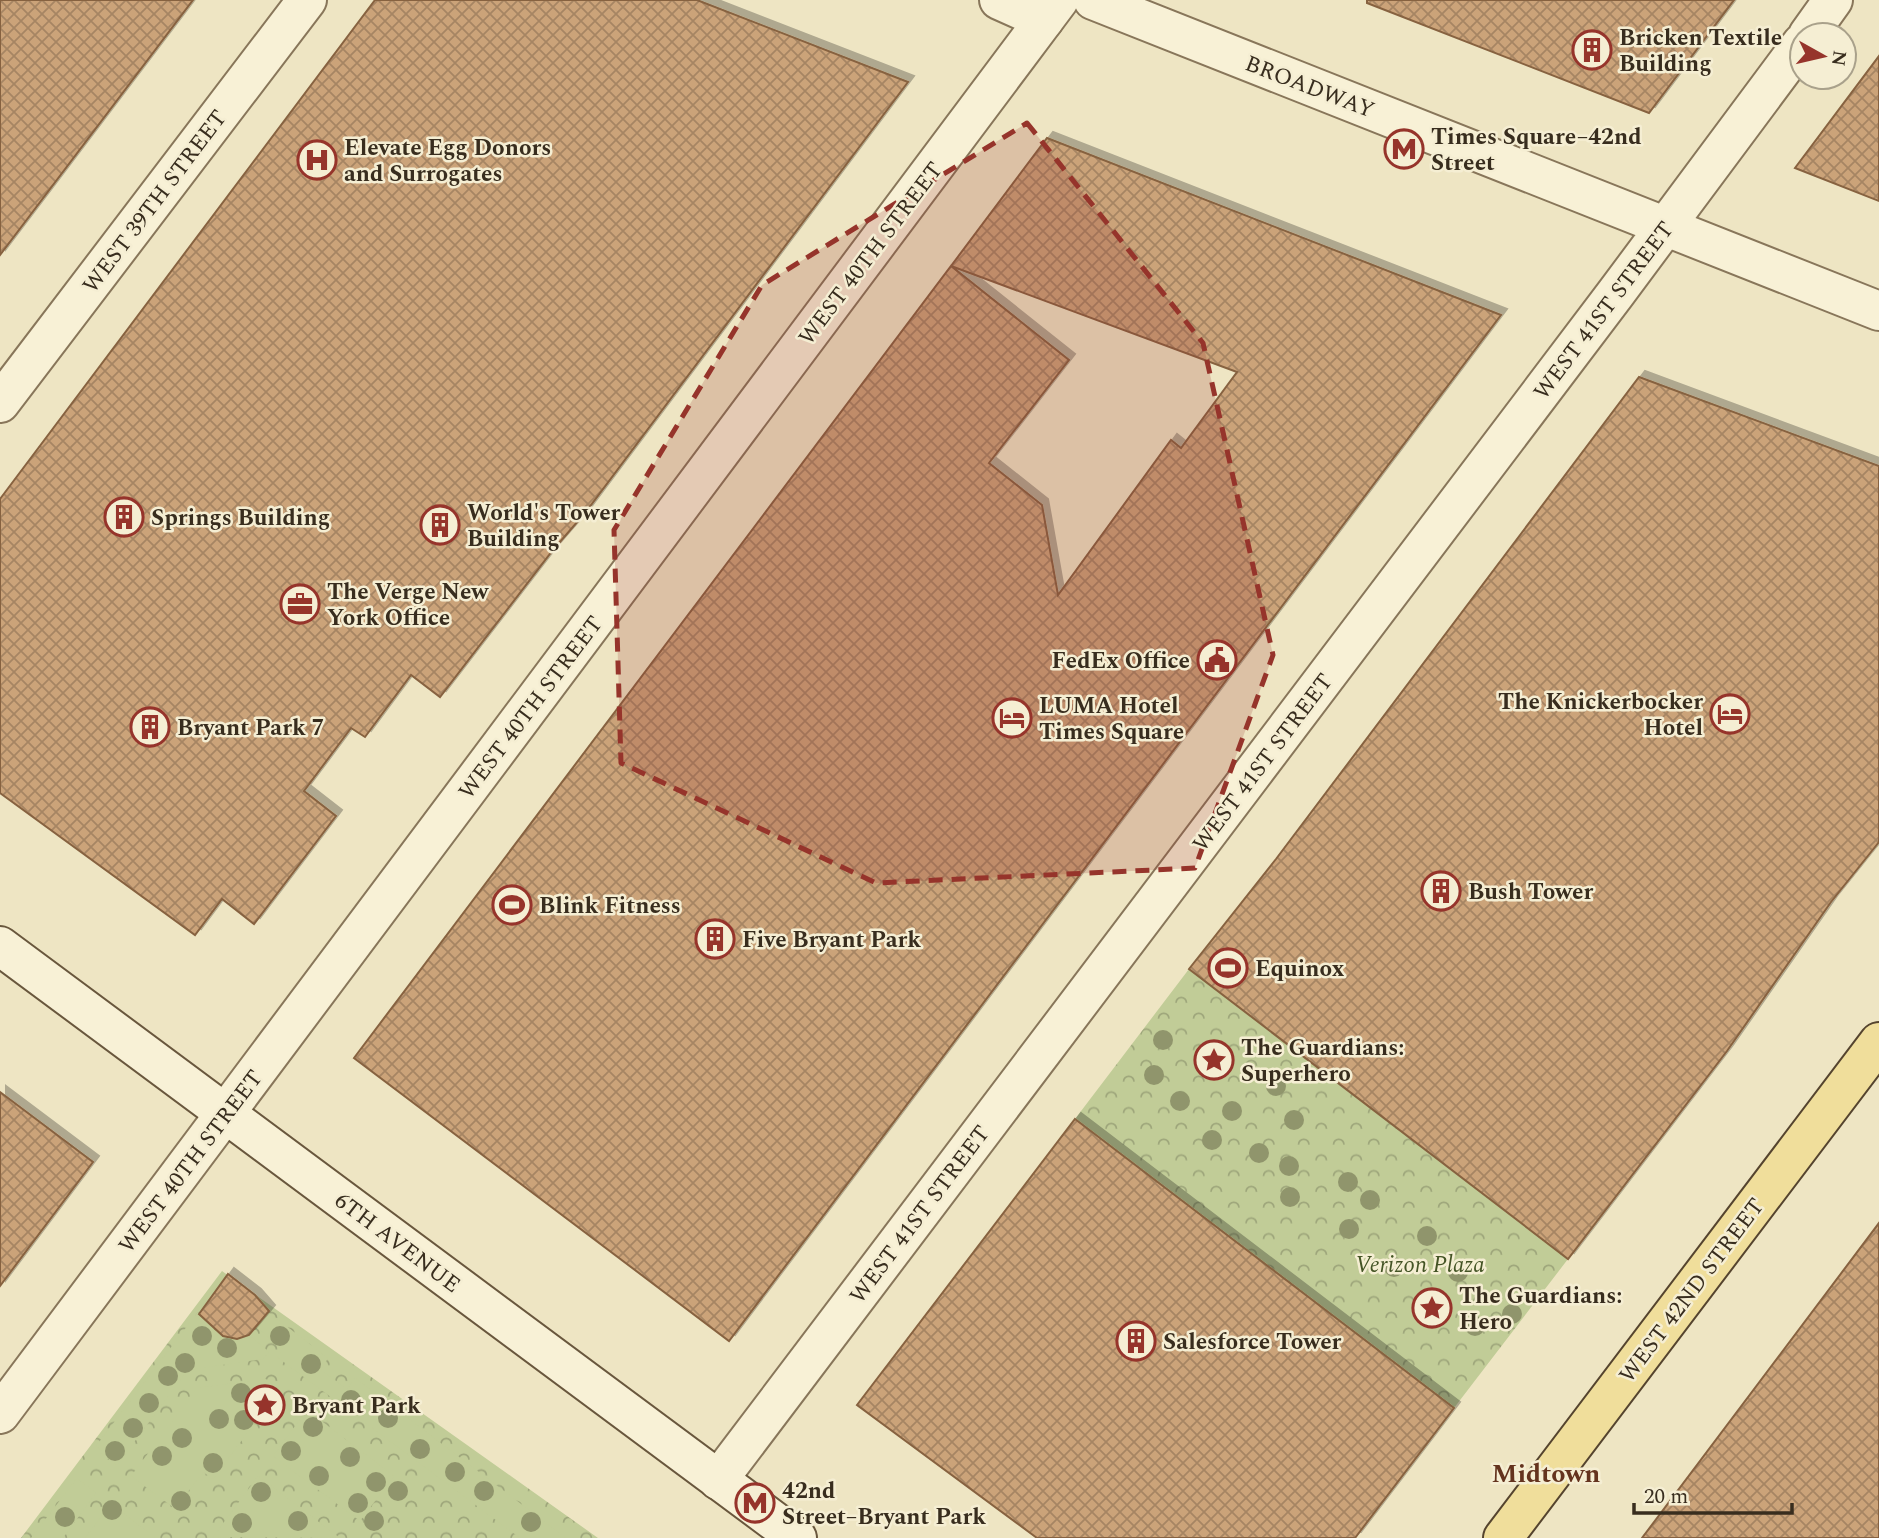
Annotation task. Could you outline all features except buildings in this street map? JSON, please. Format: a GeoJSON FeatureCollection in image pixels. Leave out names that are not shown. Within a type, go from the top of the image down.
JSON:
{"type":"FeatureCollection","features":[{"type":"Feature","properties":{"kind":"main road","name":"WEST 42ND STREET"},"geometry":{"type":"LineString","coordinates":[[1503,1538],[1879,1042]]}},
{"type":"Feature","properties":{"kind":"street","name":"WEST 39TH STREET"},"geometry":{"type":"LineString","coordinates":[[0,403],[307,0]]}},
{"type":"Feature","properties":{"kind":"street"},"geometry":{"type":"LineString","coordinates":[[999,0],[1052,10]]}},
{"type":"Feature","properties":{"kind":"street","name":"BROADWAY"},"geometry":{"type":"LineString","coordinates":[[1093,0],[1879,311]]}},
{"type":"Feature","properties":{"kind":"street"},"geometry":{"type":"LineString","coordinates":[[1818,21],[1833,0]]}},
{"type":"Feature","properties":{"kind":"street","name":"WEST 40TH STREET"},"geometry":{"type":"LineString","coordinates":[[0,1414],[1052,10]]}},
{"type":"Feature","properties":{"kind":"street","name":"WEST 41ST STREET"},"geometry":{"type":"LineString","coordinates":[[718,1480],[1788,62]]}},
{"type":"Feature","properties":{"kind":"street","name":"6TH AVENUE"},"geometry":{"type":"LineString","coordinates":[[0,946],[797,1538]]}},
{"type":"Feature","properties":{"kind":"highlighted area"},"geometry":{"type":"Polygon","coordinates":[[[1027,123],[1203,343],[1273,655],[1195,868],[876,883],[621,763],[614,530],[762,285],[1027,123]]]}},
{"type":"Feature","properties":{"kind":"green space","name":"Verizon Plaza"},"geometry":{"type":"Polygon","coordinates":[[[1189,969],[1568,1259],[1454,1408],[1075,1119],[1189,969]]]}},
{"type":"Feature","properties":{"kind":"green space","name":"Bryant Park"},"geometry":{"type":"Polygon","coordinates":[[[222,1271],[598,1538],[21,1538],[222,1271]]]}},
{"type":"Feature","properties":{"kind":"green space"},"geometry":{"type":"Polygon","coordinates":[[[204,1312],[210,1325],[221,1335],[234,1338],[248,1334],[269,1352],[263,1359],[188,1370],[117,1465],[100,1453],[102,1451],[96,1446],[197,1313],[204,1312]]]}},
{"type":"Feature","properties":{"kind":"green space"},"geometry":{"type":"Polygon","coordinates":[[[268,1312],[328,1358],[321,1370],[347,1389],[355,1378],[566,1538],[520,1538],[277,1357],[283,1349],[255,1326],[263,1313],[268,1312]]]}},
{"type":"Feature","properties":{"kind":"green space"},"geometry":{"type":"Polygon","coordinates":[[[266,1379],[280,1389],[213,1479],[203,1472],[187,1493],[196,1500],[185,1516],[131,1476],[197,1388],[266,1379]]]}},
{"type":"Feature","properties":{"kind":"green space"},"geometry":{"type":"Polygon","coordinates":[[[307,1410],[394,1476],[360,1521],[273,1456],[307,1410]]]}},
{"type":"Feature","properties":{"kind":"green space"},"geometry":{"type":"Polygon","coordinates":[[[258,1476],[340,1538],[213,1537],[258,1476]]]}},
{"type":"Feature","properties":{"kind":"green space"},"geometry":{"type":"Polygon","coordinates":[[[77,1478],[96,1493],[63,1538],[31,1538],[77,1478]]]}},
{"type":"Feature","properties":{"kind":"green space"},"geometry":{"type":"Polygon","coordinates":[[[111,1504],[156,1538],[85,1538],[111,1504]]]}},
{"type":"Feature","properties":{"kind":"place","name":"Bricken Textile Building"},"geometry":{"type":"Point","coordinates":[1592,50]}},
{"type":"Feature","properties":{"kind":"place","name":"Times Square–42nd Street"},"geometry":{"type":"Point","coordinates":[1404,149]}},
{"type":"Feature","properties":{"kind":"place","name":"Elevate Egg Donors and Surrogates"},"geometry":{"type":"Point","coordinates":[317,160]}},
{"type":"Feature","properties":{"kind":"place","name":"Springs Building"},"geometry":{"type":"Point","coordinates":[124,517]}},
{"type":"Feature","properties":{"kind":"place","name":"World's Tower Building"},"geometry":{"type":"Point","coordinates":[440,525]}},
{"type":"Feature","properties":{"kind":"place","name":"The Verge New York Office"},"geometry":{"type":"Point","coordinates":[300,604]}},
{"type":"Feature","properties":{"kind":"place","name":"FedEx Office"},"geometry":{"type":"Point","coordinates":[1217,660]}},
{"type":"Feature","properties":{"kind":"place","name":"The Knickerbocker Hotel"},"geometry":{"type":"Point","coordinates":[1730,714]}},
{"type":"Feature","properties":{"kind":"place","name":"LUMA Hotel Times Square"},"geometry":{"type":"Point","coordinates":[1012,718]}},
{"type":"Feature","properties":{"kind":"place","name":"Bryant Park 7"},"geometry":{"type":"Point","coordinates":[150,727]}},
{"type":"Feature","properties":{"kind":"place","name":"Bush Tower"},"geometry":{"type":"Point","coordinates":[1441,891]}},
{"type":"Feature","properties":{"kind":"place","name":"Blink Fitness"},"geometry":{"type":"Point","coordinates":[512,905]}},
{"type":"Feature","properties":{"kind":"place","name":"Five Bryant Park"},"geometry":{"type":"Point","coordinates":[715,939]}},
{"type":"Feature","properties":{"kind":"place","name":"Equinox"},"geometry":{"type":"Point","coordinates":[1228,968]}},
{"type":"Feature","properties":{"kind":"place","name":"The Guardians: Superhero"},"geometry":{"type":"Point","coordinates":[1214,1060]}},
{"type":"Feature","properties":{"kind":"place","name":"The Guardians: Hero"},"geometry":{"type":"Point","coordinates":[1432,1308]}},
{"type":"Feature","properties":{"kind":"place","name":"Salesforce Tower"},"geometry":{"type":"Point","coordinates":[1136,1341]}},
{"type":"Feature","properties":{"kind":"place","name":"Bryant Park"},"geometry":{"type":"Point","coordinates":[265,1405]}},
{"type":"Feature","properties":{"kind":"place","name":"42nd Street–Bryant Park"},"geometry":{"type":"Point","coordinates":[755,1503]}},
{"type":"Feature","properties":{"kind":"district","name":"Midtown"},"geometry":{"type":"Point","coordinates":[1546,1473]}}]}
